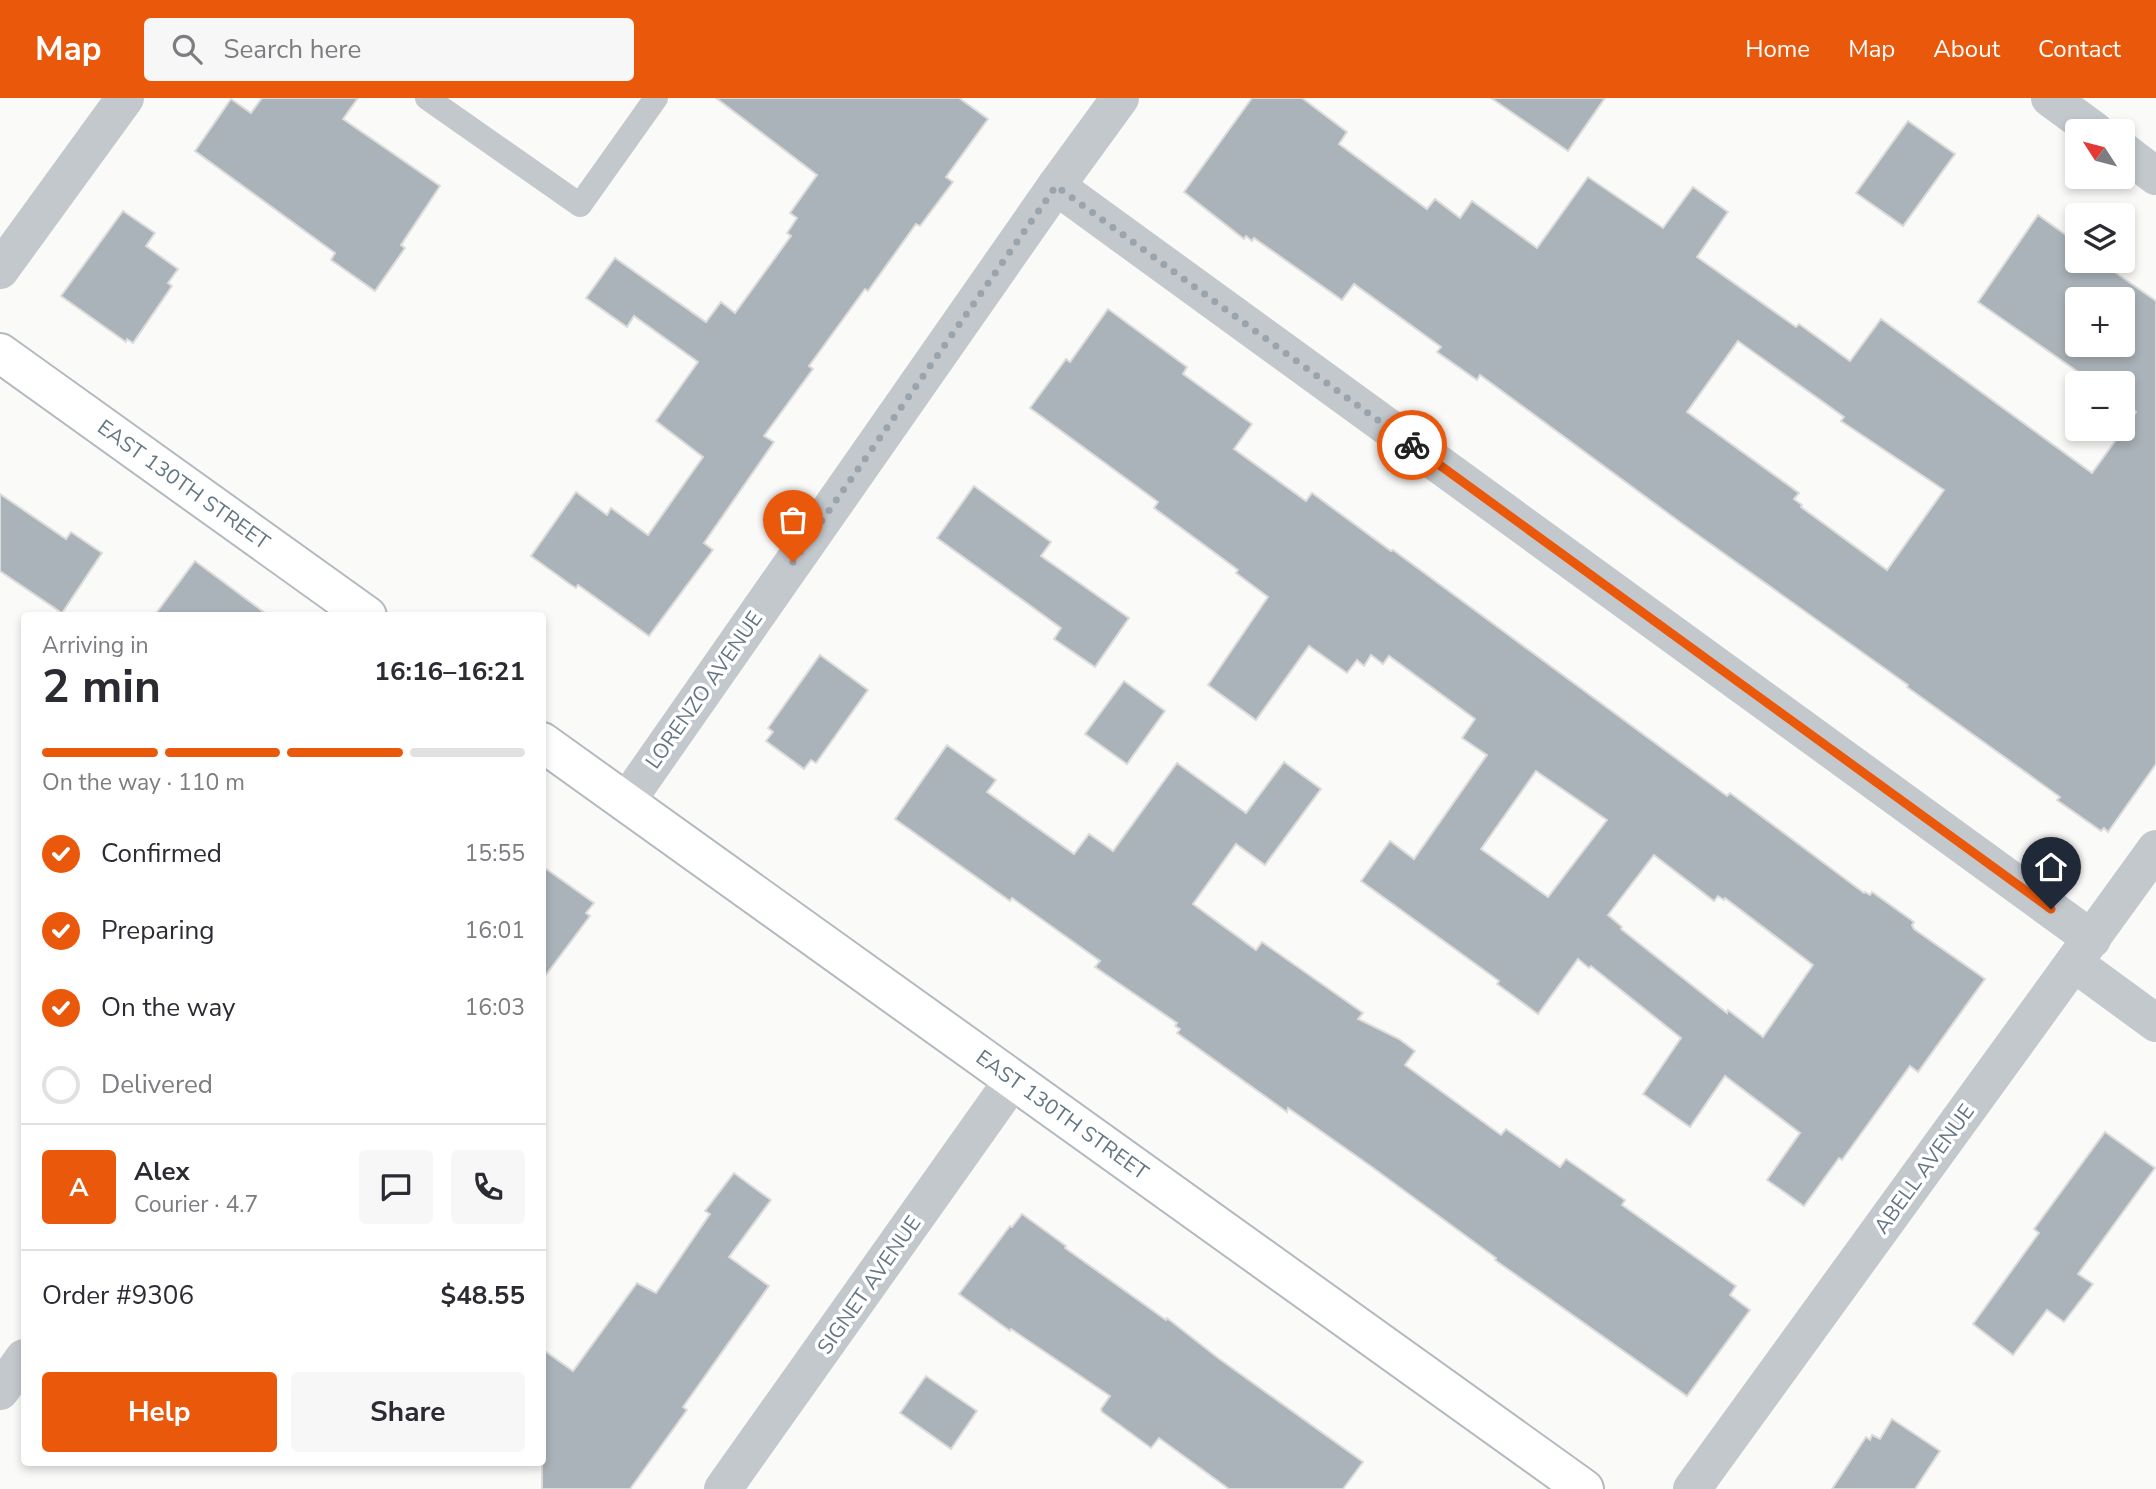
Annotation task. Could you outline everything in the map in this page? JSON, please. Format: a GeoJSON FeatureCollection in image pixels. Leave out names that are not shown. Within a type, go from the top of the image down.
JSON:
{"type":"FeatureCollection","features":[{"type":"Feature","properties":{"kind":"street"},"geometry":{"type":"LineString","coordinates":[[0,270],[125,98]]}},
{"type":"Feature","properties":{"kind":"street","name":"LORENZO AVENUE"},"geometry":{"type":"LineString","coordinates":[[626,802],[1120,98]]}},
{"type":"Feature","properties":{"kind":"street"},"geometry":{"type":"LineString","coordinates":[[2050,98],[2079,119]]}},
{"type":"Feature","properties":{"kind":"street"},"geometry":{"type":"LineString","coordinates":[[2135,160],[2156,176]]}},
{"type":"Feature","properties":{"kind":"street"},"geometry":{"type":"LineString","coordinates":[[1056,186],[2083,951],[2156,1023]]}},
{"type":"Feature","properties":{"kind":"street","name":"EAST 130TH STREET"},"geometry":{"type":"LineString","coordinates":[[0,353],[361,612]]}},
{"type":"Feature","properties":{"kind":"street","name":"EAST 130TH STREET"},"geometry":{"type":"LineString","coordinates":[[546,745],[1584,1489]]}},
{"type":"Feature","properties":{"kind":"street","name":"ABELL AVENUE"},"geometry":{"type":"LineString","coordinates":[[1692,1489],[2156,849]]}},
{"type":"Feature","properties":{"kind":"street","name":"SIGNET AVENUE"},"geometry":{"type":"LineString","coordinates":[[723,1489],[1013,1080]]}},
{"type":"Feature","properties":{"kind":"street"},"geometry":{"type":"LineString","coordinates":[[0,1391],[21,1362]]}},
{"type":"Feature","properties":{"kind":"lane"},"geometry":{"type":"LineString","coordinates":[[427,98],[580,205],[656,98]]}},
{"type":"Feature","properties":{"kind":"building"},"geometry":{"type":"Polygon","coordinates":[[[262,98],[358,98],[343,119],[440,186],[401,245],[405,248],[375,291],[331,260],[335,253],[195,151],[231,99],[251,113],[262,98]]]}},
{"type":"Feature","properties":{"kind":"building"},"geometry":{"type":"Polygon","coordinates":[[[716,98],[959,98],[988,119],[946,177],[953,182],[920,226],[916,224],[868,291],[865,289],[809,366],[813,369],[764,436],[774,442],[704,543],[713,550],[649,636],[578,585],[576,588],[571,585],[531,556],[576,492],[607,515],[611,508],[648,535],[703,457],[656,421],[698,362],[634,316],[627,327],[586,298],[615,258],[706,322],[721,302],[735,313],[791,236],[787,233],[797,218],[790,213],[817,175],[716,98]]]}},
{"type":"Feature","properties":{"kind":"building"},"geometry":{"type":"Polygon","coordinates":[[[1252,98],[1302,98],[1347,132],[1339,144],[1427,209],[1435,199],[1460,218],[1472,201],[1537,248],[1588,177],[1663,228],[1693,187],[1728,212],[1697,257],[1796,327],[1799,324],[1850,361],[1881,319],[2092,473],[2115,441],[2135,441],[2135,371],[2077,371],[1978,302],[2038,215],[2065,234],[2065,273],[2116,273],[2156,301],[2156,764],[2108,832],[2104,828],[2101,831],[2057,800],[2060,797],[1907,687],[1908,685],[1480,375],[1477,380],[1437,352],[1441,347],[1354,284],[1342,300],[1254,238],[1252,241],[1246,236],[1244,239],[1184,192],[1252,98]],[[1738,341],[1687,412],[1799,493],[1794,499],[1801,507],[1887,570],[1944,490],[1841,421],[1844,417],[1738,341]]]}},
{"type":"Feature","properties":{"kind":"building"},"geometry":{"type":"Polygon","coordinates":[[[1491,98],[1605,98],[1568,151],[1491,98]]]}},
{"type":"Feature","properties":{"kind":"building"},"geometry":{"type":"Polygon","coordinates":[[[1908,121],[1955,154],[1903,226],[1856,193],[1908,121]]]}},
{"type":"Feature","properties":{"kind":"building"},"geometry":{"type":"Polygon","coordinates":[[[123,211],[155,233],[146,246],[178,269],[168,283],[172,286],[133,343],[127,339],[126,342],[61,296],[123,211]]]}},
{"type":"Feature","properties":{"kind":"building"},"geometry":{"type":"Polygon","coordinates":[[[1108,309],[1187,367],[1183,374],[1252,424],[1234,449],[1306,501],[1312,493],[1393,550],[1727,796],[1730,793],[1864,893],[1870,895],[1872,892],[1914,922],[1914,929],[1985,979],[1918,1072],[1910,1066],[1842,1160],[1839,1158],[1804,1206],[1767,1180],[1800,1133],[1725,1076],[1690,1127],[1643,1094],[1681,1038],[1591,966],[1589,968],[1578,959],[1538,1014],[1497,984],[1499,981],[1361,881],[1390,841],[1414,859],[1487,755],[1462,738],[1475,719],[1389,656],[1383,664],[1371,655],[1364,666],[1357,660],[1347,673],[1309,646],[1256,720],[1208,685],[1268,597],[1236,573],[1238,570],[1154,508],[1158,502],[1030,408],[1066,359],[1070,362],[1108,309]],[[1536,771],[1481,849],[1548,897],[1607,820],[1536,771]],[[1654,855],[1608,915],[1621,929],[1727,1013],[1728,1010],[1763,1037],[1813,965],[1725,898],[1724,900],[1718,896],[1714,901],[1654,855]]]}},
{"type":"Feature","properties":{"kind":"building"},"geometry":{"type":"Polygon","coordinates":[[[974,486],[1051,542],[1041,556],[1129,618],[1095,667],[1054,639],[1061,628],[937,538],[974,486]]]}},
{"type":"Feature","properties":{"kind":"building"},"geometry":{"type":"Polygon","coordinates":[[[0,494],[66,539],[71,532],[102,553],[63,612],[0,571],[0,494]]]}},
{"type":"Feature","properties":{"kind":"building"},"geometry":{"type":"Polygon","coordinates":[[[195,561],[264,612],[157,612],[195,561]]]}},
{"type":"Feature","properties":{"kind":"building"},"geometry":{"type":"Polygon","coordinates":[[[820,655],[868,690],[816,763],[811,760],[804,769],[766,741],[773,732],[768,728],[820,655]]]}},
{"type":"Feature","properties":{"kind":"building"},"geometry":{"type":"Polygon","coordinates":[[[1124,681],[1165,711],[1127,764],[1085,734],[1124,681]]]}},
{"type":"Feature","properties":{"kind":"building"},"geometry":{"type":"Polygon","coordinates":[[[947,745],[996,780],[987,792],[1074,854],[1089,834],[1113,851],[1177,763],[1246,813],[1284,762],[1321,789],[1265,865],[1236,844],[1193,904],[1256,950],[1262,942],[1363,1013],[1358,1019],[1399,1039],[1415,1051],[1405,1065],[1501,1135],[1506,1129],[1560,1167],[1566,1159],[1625,1200],[1622,1205],[1736,1286],[1730,1295],[1750,1310],[1687,1396],[1495,1260],[1496,1258],[1372,1167],[1288,1108],[1287,1112],[1177,1033],[1180,1029],[1175,1026],[1177,1023],[1095,967],[1100,961],[895,819],[947,745]]]}},
{"type":"Feature","properties":{"kind":"building"},"geometry":{"type":"Polygon","coordinates":[[[546,869],[594,903],[586,913],[590,916],[546,975],[546,869]]]}},
{"type":"Feature","properties":{"kind":"building"},"geometry":{"type":"Polygon","coordinates":[[[2105,1132],[2155,1168],[2078,1274],[2093,1284],[2064,1322],[2047,1310],[2013,1355],[1973,1324],[2039,1233],[2034,1229],[2105,1132]]]}},
{"type":"Feature","properties":{"kind":"building"},"geometry":{"type":"Polygon","coordinates":[[[734,1173],[771,1200],[729,1257],[769,1286],[683,1407],[687,1410],[630,1489],[542,1489],[542,1466],[546,1466],[546,1352],[573,1371],[637,1283],[656,1293],[710,1214],[705,1211],[734,1173]]]}},
{"type":"Feature","properties":{"kind":"building"},"geometry":{"type":"Polygon","coordinates":[[[1022,1214],[1066,1246],[1065,1248],[1166,1320],[1167,1318],[1363,1462],[1343,1489],[1229,1489],[1159,1438],[1151,1448],[1102,1412],[1101,1409],[1110,1396],[1011,1329],[1010,1331],[959,1294],[1022,1214]]]}},
{"type":"Feature","properties":{"kind":"building"},"geometry":{"type":"Polygon","coordinates":[[[926,1376],[977,1411],[951,1449],[900,1413],[926,1376]]]}},
{"type":"Feature","properties":{"kind":"building"},"geometry":{"type":"Polygon","coordinates":[[[1892,1419],[1940,1451],[1915,1489],[1832,1489],[1866,1437],[1870,1440],[1872,1435],[1880,1439],[1892,1419]]]}},
{"type":"Feature","properties":{"kind":"way so far"},"geometry":{"type":"LineString","coordinates":[[793,562],[1056,186],[1412,445]]}},
{"type":"Feature","properties":{"kind":"route"},"geometry":{"type":"LineString","coordinates":[[1412,445],[2051,909]]}}]}
